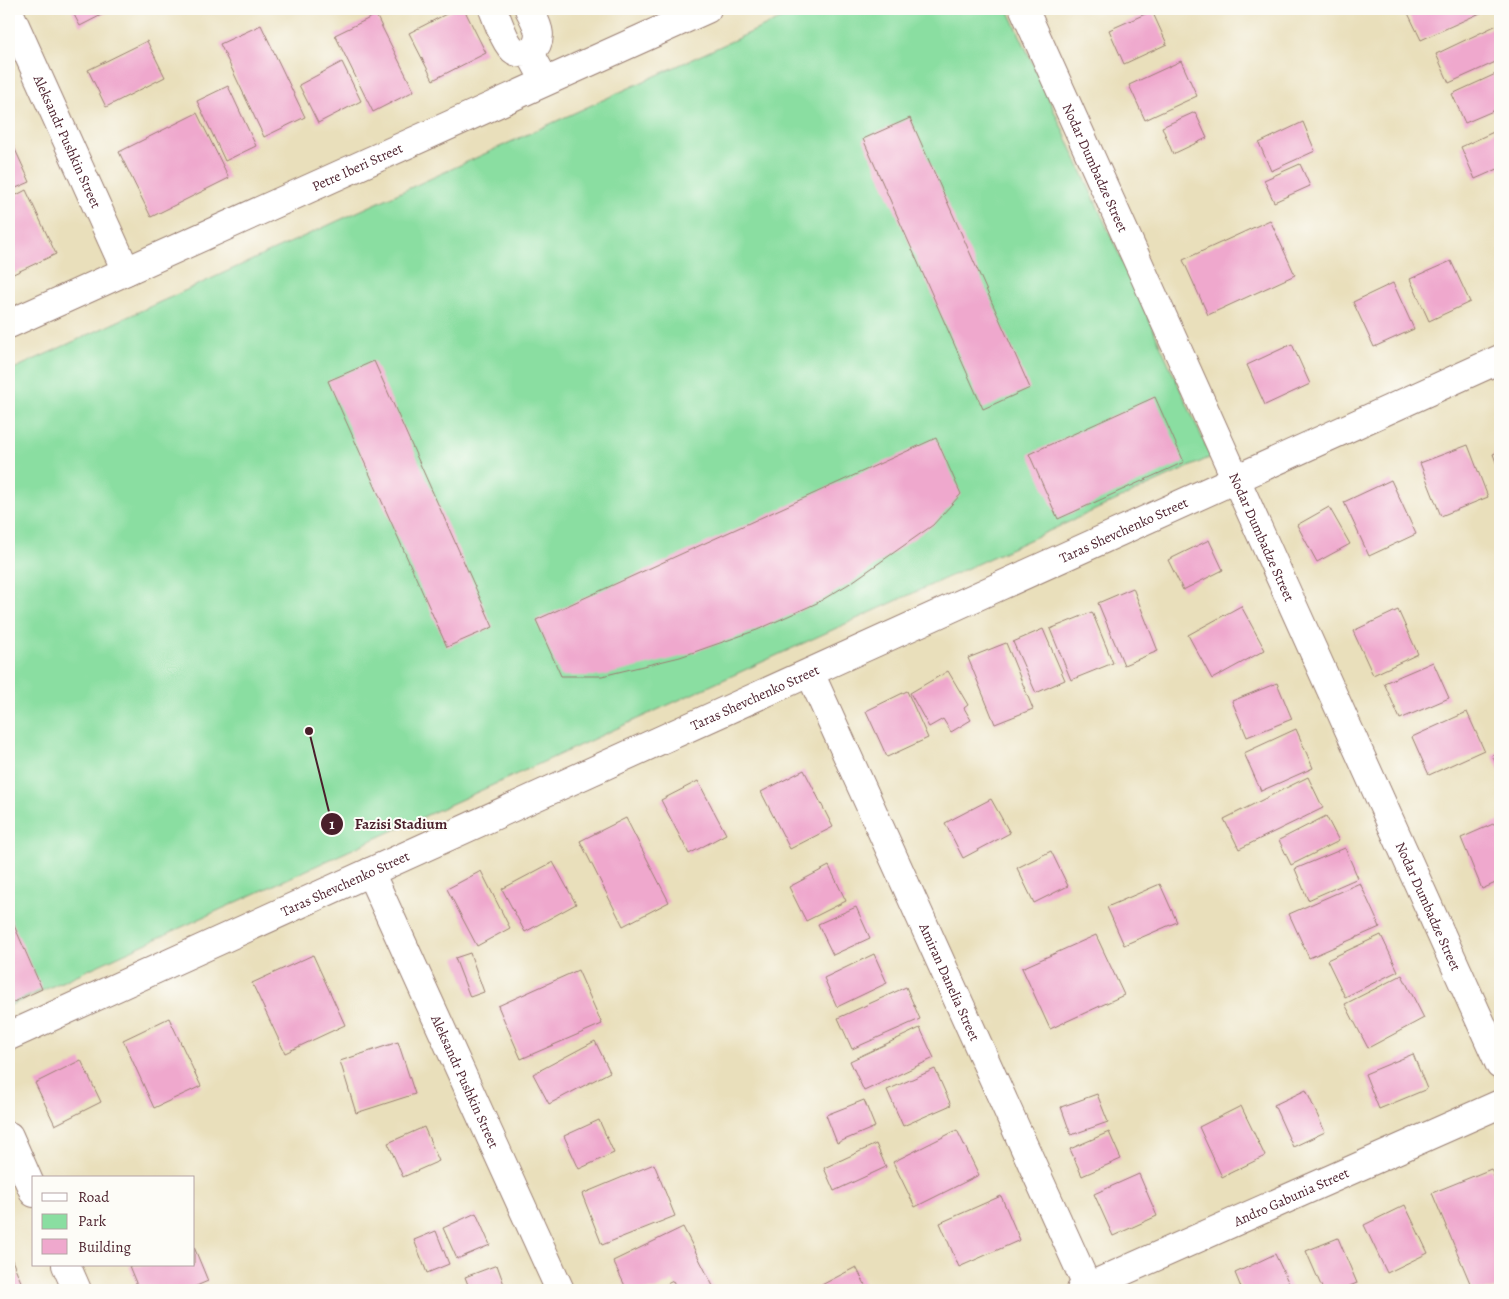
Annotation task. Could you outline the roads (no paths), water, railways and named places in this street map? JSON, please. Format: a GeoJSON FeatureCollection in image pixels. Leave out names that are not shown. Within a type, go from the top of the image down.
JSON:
{"type":"FeatureCollection","features":[{"type":"Feature","properties":{"kind":"street"},"geometry":{"type":"LineString","coordinates":[[493,9],[509,45],[514,51],[522,54],[530,53],[536,47],[539,40],[539,29],[529,9]]}},
{"type":"Feature","properties":{"kind":"street","name":"Petre Iberi Street"},"geometry":{"type":"LineString","coordinates":[[9,324],[707,9]]}},
{"type":"Feature","properties":{"kind":"street","name":"Nodar Dumbadze Street"},"geometry":{"type":"LineString","coordinates":[[1024,9],[1500,1065]]}},
{"type":"Feature","properties":{"kind":"street","name":"Aleksandr Pushkin Street"},"geometry":{"type":"LineString","coordinates":[[9,12],[126,271]]}},
{"type":"Feature","properties":{"kind":"street"},"geometry":{"type":"LineString","coordinates":[[530,53],[545,81]]}},
{"type":"Feature","properties":{"kind":"street","name":"Taras Shevchenko Street"},"geometry":{"type":"LineString","coordinates":[[9,1036],[1500,359]]}},
{"type":"Feature","properties":{"kind":"street","name":"Amiran Danelia Street"},"geometry":{"type":"LineString","coordinates":[[810,673],[1086,1290]]}},
{"type":"Feature","properties":{"kind":"street","name":"Aleksandr Pushkin Street"},"geometry":{"type":"LineString","coordinates":[[370,872],[560,1290]]}},
{"type":"Feature","properties":{"kind":"street","name":"Andro Gabunia Street"},"geometry":{"type":"LineString","coordinates":[[1086,1290],[1500,1104]]}},
{"type":"Feature","properties":{"kind":"street"},"geometry":{"type":"LineString","coordinates":[[9,1136],[32,1188]]}},
{"type":"Feature","properties":{"kind":"street"},"geometry":{"type":"LineString","coordinates":[[66,1266],[77,1290]]}},
{"type":"Feature","properties":{"kind":"place","name":"Fazisi Stadium"},"geometry":{"type":"Point","coordinates":[309,731]}}]}
